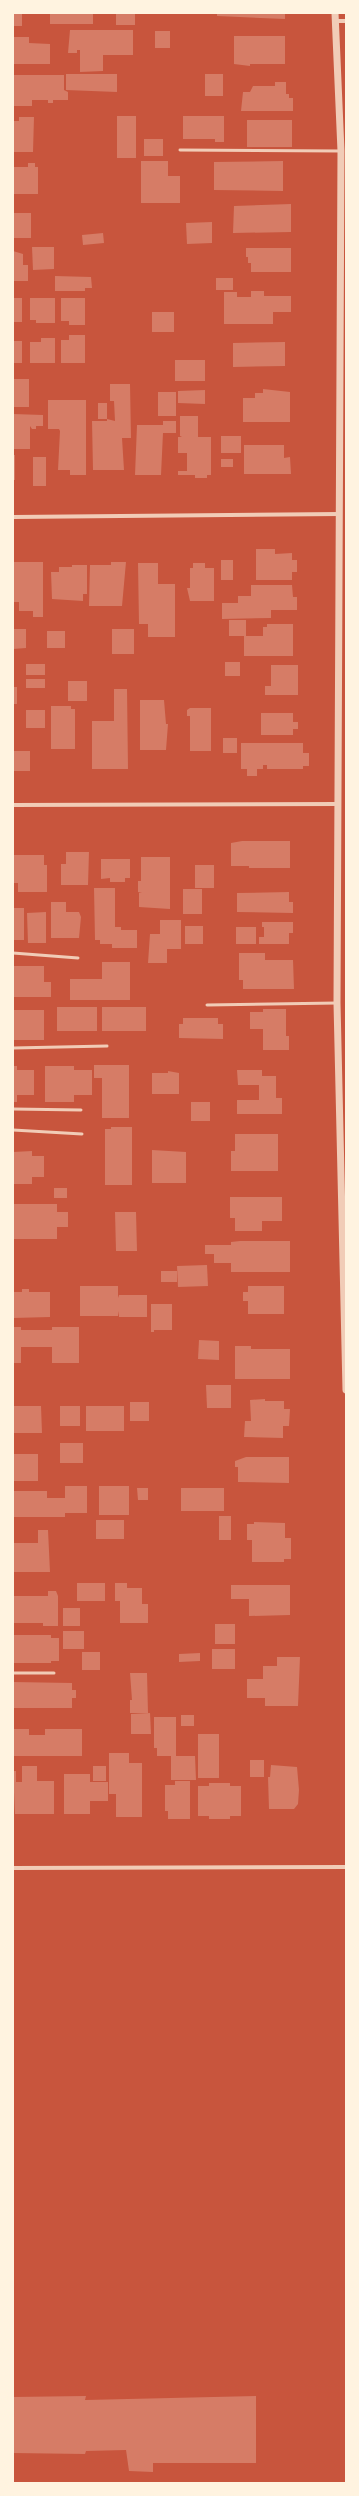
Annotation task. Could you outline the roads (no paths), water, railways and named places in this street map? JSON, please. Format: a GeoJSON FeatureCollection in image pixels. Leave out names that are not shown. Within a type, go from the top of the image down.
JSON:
{"type":"FeatureCollection","features":[{"type":"Feature","properties":{"kind":"street"},"geometry":{"type":"LineString","coordinates":[[335,13],[341,151],[340,804],[337,1003],[343,1177],[346,1390]]}},
{"type":"Feature","properties":{"kind":"street"},"geometry":{"type":"LineString","coordinates":[[335,21],[346,21]]}},
{"type":"Feature","properties":{"kind":"street"},"geometry":{"type":"LineString","coordinates":[[13,517],[340,514]]}},
{"type":"Feature","properties":{"kind":"street"},"geometry":{"type":"LineString","coordinates":[[13,805],[340,804]]}},
{"type":"Feature","properties":{"kind":"street"},"geometry":{"type":"LineString","coordinates":[[13,1868],[346,1867]]}},
{"type":"Feature","properties":{"kind":"lane"},"geometry":{"type":"LineString","coordinates":[[180,150],[341,151]]}},
{"type":"Feature","properties":{"kind":"lane"},"geometry":{"type":"LineString","coordinates":[[13,953],[78,958]]}},
{"type":"Feature","properties":{"kind":"lane"},"geometry":{"type":"LineString","coordinates":[[207,1005],[337,1003]]}},
{"type":"Feature","properties":{"kind":"lane"},"geometry":{"type":"LineString","coordinates":[[13,1048],[107,1046]]}},
{"type":"Feature","properties":{"kind":"lane"},"geometry":{"type":"LineString","coordinates":[[13,1109],[81,1110]]}},
{"type":"Feature","properties":{"kind":"lane"},"geometry":{"type":"LineString","coordinates":[[13,1130],[82,1134]]}},
{"type":"Feature","properties":{"kind":"lane"},"geometry":{"type":"LineString","coordinates":[[13,1673],[54,1673]]}}]}
